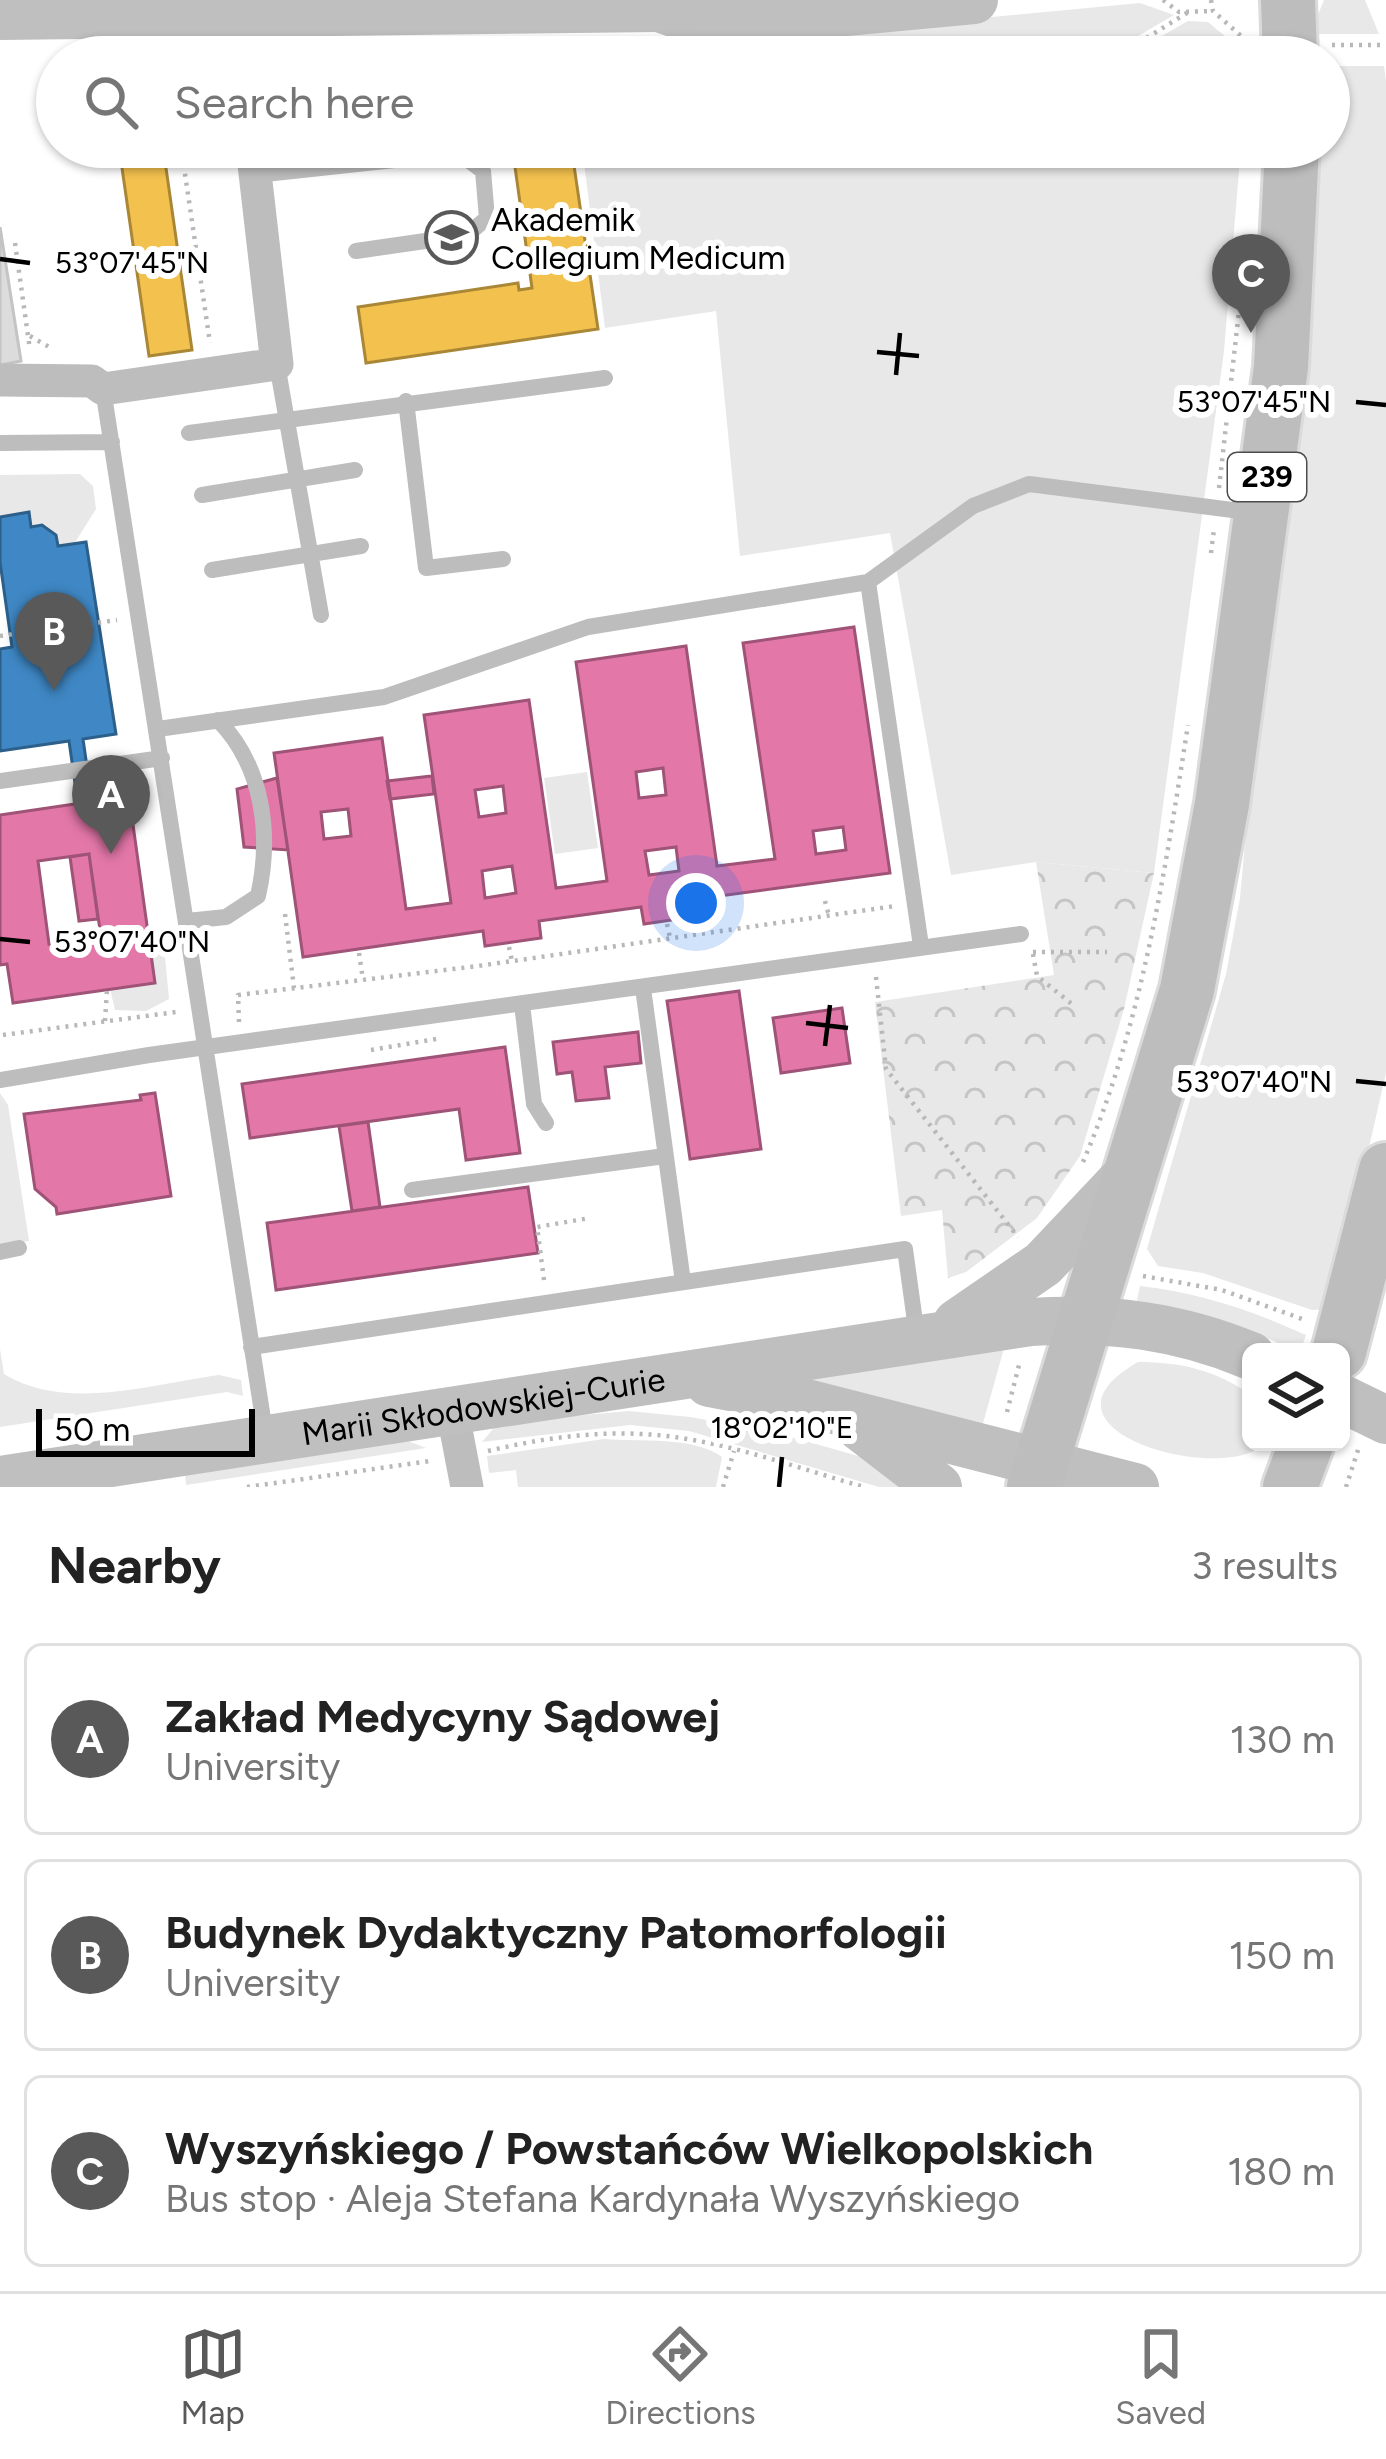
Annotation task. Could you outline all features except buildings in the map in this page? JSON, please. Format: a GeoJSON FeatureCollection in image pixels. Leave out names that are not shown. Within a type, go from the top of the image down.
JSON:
{"type":"FeatureCollection","features":[{"type":"Feature","properties":{"kind":"main road"},"geometry":{"type":"LineString","coordinates":[[1276,36],[1288,0]]}},
{"type":"Feature","properties":{"kind":"main road","name":"239"},"geometry":{"type":"LineString","coordinates":[[1038,1475],[1136,1164],[1191,967],[1222,804],[1239,510],[1281,367],[1291,168]]}},
{"type":"Feature","properties":{"kind":"main road"},"geometry":{"type":"LineString","coordinates":[[1324,1337],[1381,1195]]}},
{"type":"Feature","properties":{"kind":"main road"},"geometry":{"type":"LineString","coordinates":[[1290,1487],[1304,1451]]}},
{"type":"Feature","properties":{"kind":"street"},"geometry":{"type":"LineString","coordinates":[[0,16],[73,8],[232,35],[670,3],[697,22],[719,24],[974,0]]}},
{"type":"Feature","properties":{"kind":"street"},"geometry":{"type":"LineString","coordinates":[[14,380],[98,385],[277,364],[255,168]]}},
{"type":"Feature","properties":{"kind":"street"},"geometry":{"type":"LineString","coordinates":[[929,1334],[1028,1276],[1088,1221],[1136,1164]]}},
{"type":"Feature","properties":{"kind":"street"},"geometry":{"type":"LineString","coordinates":[[1381,1195],[1386,1293]]}},
{"type":"Feature","properties":{"kind":"street","name":"Marii Skłodowskiej-Curie"},"geometry":{"type":"LineString","coordinates":[[0,1480],[680,1378],[929,1334],[1086,1318],[1175,1330],[1242,1353]]}},
{"type":"Feature","properties":{"kind":"street","name":"Marii Skłodowskiej-Curie"},"geometry":{"type":"LineString","coordinates":[[680,1378],[836,1411],[1038,1475],[1135,1487]]}},
{"type":"Feature","properties":{"kind":"street"},"geometry":{"type":"LineString","coordinates":[[452,1409],[464,1472]]}},
{"type":"Feature","properties":{"kind":"street"},"geometry":{"type":"LineString","coordinates":[[836,1411],[938,1487]]}},
{"type":"Feature","properties":{"kind":"lane"},"geometry":{"type":"LineString","coordinates":[[356,251],[466,235],[487,218],[479,168]]}},
{"type":"Feature","properties":{"kind":"lane"},"geometry":{"type":"LineString","coordinates":[[277,364],[320,615]]}},
{"type":"Feature","properties":{"kind":"lane"},"geometry":{"type":"LineString","coordinates":[[189,433],[605,378]]}},
{"type":"Feature","properties":{"kind":"lane"},"geometry":{"type":"LineString","coordinates":[[98,385],[112,442],[158,729],[267,1441]]}},
{"type":"Feature","properties":{"kind":"lane"},"geometry":{"type":"LineString","coordinates":[[406,401],[426,568],[502,560]]}},
{"type":"Feature","properties":{"kind":"lane"},"geometry":{"type":"LineString","coordinates":[[0,443],[112,442]]}},
{"type":"Feature","properties":{"kind":"lane"},"geometry":{"type":"LineString","coordinates":[[202,495],[356,470]]}},
{"type":"Feature","properties":{"kind":"lane"},"geometry":{"type":"LineString","coordinates":[[158,729],[384,697],[587,627],[868,582],[974,506],[1029,484],[1239,510]]}},
{"type":"Feature","properties":{"kind":"lane"},"geometry":{"type":"LineString","coordinates":[[212,570],[361,546]]}},
{"type":"Feature","properties":{"kind":"lane"},"geometry":{"type":"LineString","coordinates":[[868,582],[921,946]]}},
{"type":"Feature","properties":{"kind":"lane"},"geometry":{"type":"LineString","coordinates":[[187,921],[226,917],[258,896],[266,860],[254,772],[241,743],[218,720]]}},
{"type":"Feature","properties":{"kind":"lane"},"geometry":{"type":"LineString","coordinates":[[0,781],[162,758]]}},
{"type":"Feature","properties":{"kind":"lane"},"geometry":{"type":"LineString","coordinates":[[0,1080],[149,1055],[1022,934]]}},
{"type":"Feature","properties":{"kind":"lane"},"geometry":{"type":"LineString","coordinates":[[643,988],[683,1282]]}},
{"type":"Feature","properties":{"kind":"lane"},"geometry":{"type":"LineString","coordinates":[[522,1004],[534,1104],[546,1124]]}},
{"type":"Feature","properties":{"kind":"lane"},"geometry":{"type":"LineString","coordinates":[[412,1190],[665,1156]]}},
{"type":"Feature","properties":{"kind":"lane"},"geometry":{"type":"LineString","coordinates":[[251,1347],[905,1249],[929,1334]]}},
{"type":"Feature","properties":{"kind":"path"},"geometry":{"type":"LineString","coordinates":[[1163,0],[1179,12],[1213,11],[1249,36]]}},
{"type":"Feature","properties":{"kind":"path"},"geometry":{"type":"LineString","coordinates":[[1211,0],[1213,11]]}},
{"type":"Feature","properties":{"kind":"path"},"geometry":{"type":"LineString","coordinates":[[1150,36],[1190,11]]}},
{"type":"Feature","properties":{"kind":"path"},"geometry":{"type":"LineString","coordinates":[[184,168],[214,375]]}},
{"type":"Feature","properties":{"kind":"path"},"geometry":{"type":"LineString","coordinates":[[14,380],[31,342],[15,243]]}},
{"type":"Feature","properties":{"kind":"path"},"geometry":{"type":"LineString","coordinates":[[1209,570],[1239,510],[1240,297]]}},
{"type":"Feature","properties":{"kind":"path"},"geometry":{"type":"LineString","coordinates":[[0,636],[117,620]]}},
{"type":"Feature","properties":{"kind":"path"},"geometry":{"type":"LineString","coordinates":[[1076,1175],[1093,1141],[1133,1004],[1172,824],[1189,716]]}},
{"type":"Feature","properties":{"kind":"path"},"geometry":{"type":"LineString","coordinates":[[826,901],[829,916]]}},
{"type":"Feature","properties":{"kind":"path"},"geometry":{"type":"LineString","coordinates":[[240,1046],[238,995],[512,962],[915,903]]}},
{"type":"Feature","properties":{"kind":"path"},"geometry":{"type":"LineString","coordinates":[[285,914],[294,988]]}},
{"type":"Feature","properties":{"kind":"path"},"geometry":{"type":"LineString","coordinates":[[667,925],[670,938]]}},
{"type":"Feature","properties":{"kind":"path"},"geometry":{"type":"LineString","coordinates":[[1022,934],[1029,933],[1037,976],[1072,1004]]}},
{"type":"Feature","properties":{"kind":"path"},"geometry":{"type":"LineString","coordinates":[[509,946],[512,962]]}},
{"type":"Feature","properties":{"kind":"path"},"geometry":{"type":"LineString","coordinates":[[1033,952],[1107,952]]}},
{"type":"Feature","properties":{"kind":"path"},"geometry":{"type":"LineString","coordinates":[[358,953],[363,980]]}},
{"type":"Feature","properties":{"kind":"path"},"geometry":{"type":"LineString","coordinates":[[873,953],[886,1069],[1021,1241]]}},
{"type":"Feature","properties":{"kind":"path"},"geometry":{"type":"LineString","coordinates":[[105,1022],[107,990]]}},
{"type":"Feature","properties":{"kind":"path"},"geometry":{"type":"LineString","coordinates":[[370,1050],[439,1041],[447,1035]]}},
{"type":"Feature","properties":{"kind":"path"},"geometry":{"type":"LineString","coordinates":[[546,1303],[537,1227],[590,1218]]}},
{"type":"Feature","properties":{"kind":"path"},"geometry":{"type":"LineString","coordinates":[[1138,1276],[1222,1290],[1324,1337]]}},
{"type":"Feature","properties":{"kind":"path"},"geometry":{"type":"LineString","coordinates":[[1006,1413],[1022,1356]]}},
{"type":"Feature","properties":{"kind":"path"},"geometry":{"type":"LineString","coordinates":[[1346,1487],[1363,1417]]}},
{"type":"Feature","properties":{"kind":"path"},"geometry":{"type":"LineString","coordinates":[[247,1487],[363,1468],[464,1472],[536,1439],[616,1432],[693,1440],[864,1487]]}},
{"type":"Feature","properties":{"kind":"path"},"geometry":{"type":"LineString","coordinates":[[723,1487],[734,1451]]}},
{"type":"Feature","properties":{"kind":"green space"},"geometry":{"type":"Polygon","coordinates":[[[1324,0],[1365,0],[1379,34],[1310,34],[1324,0]]]}},
{"type":"Feature","properties":{"kind":"green space"},"geometry":{"type":"Polygon","coordinates":[[[1140,3],[1174,15],[1138,36],[791,36],[1140,3]]]}},
{"type":"Feature","properties":{"kind":"green space"},"geometry":{"type":"Polygon","coordinates":[[[1188,21],[1208,22],[1225,36],[1162,36],[1188,21]]]}},
{"type":"Feature","properties":{"kind":"green space"},"geometry":{"type":"Polygon","coordinates":[[[1350,66],[1384,66],[1386,1073],[1332,1309],[1312,1310],[1203,1273],[1158,1266],[1147,1249],[1226,974],[1240,898],[1306,168],[1350,168],[1350,66]]]}},
{"type":"Feature","properties":{"kind":"green space"},"geometry":{"type":"Polygon","coordinates":[[[585,168],[1239,168],[1224,351],[1154,873],[1036,862],[951,875],[890,533],[740,556],[716,311],[605,328],[585,168]]]}},
{"type":"Feature","properties":{"kind":"green space"},"geometry":{"type":"Polygon","coordinates":[[[80,474],[93,486],[96,509],[74,544],[58,546],[56,535],[42,525],[31,527],[29,512],[0,516],[0,475],[80,474]]]}},
{"type":"Feature","properties":{"kind":"green space"},"geometry":{"type":"Polygon","coordinates":[[[587,772],[598,848],[555,854],[544,778],[587,772]]]}},
{"type":"Feature","properties":{"kind":"green space"},"geometry":{"type":"Polygon","coordinates":[[[1036,862],[1154,873],[1124,1009],[1080,1156],[1037,1218],[966,1272],[948,1278],[942,1210],[901,1216],[875,1002],[1054,975],[1036,862]]]}},
{"type":"Feature","properties":{"kind":"green space"},"geometry":{"type":"Polygon","coordinates":[[[164,946],[169,999],[146,1011],[115,1010],[110,989],[155,983],[150,947],[164,946]]]}},
{"type":"Feature","properties":{"kind":"green space"},"geometry":{"type":"Polygon","coordinates":[[[0,1093],[8,1105],[29,1241],[0,1246],[0,1093]]]}},
{"type":"Feature","properties":{"kind":"green space"},"geometry":{"type":"Polygon","coordinates":[[[1140,1286],[1184,1293],[1306,1335],[1303,1343],[1278,1343],[1136,1305],[1140,1286]]]}},
{"type":"Feature","properties":{"kind":"green space"},"geometry":{"type":"Polygon","coordinates":[[[1006,1341],[982,1427],[794,1375],[1006,1341]]]}},
{"type":"Feature","properties":{"kind":"green space"},"geometry":{"type":"Polygon","coordinates":[[[0,1349],[4,1374],[54,1391],[110,1392],[219,1375],[241,1380],[243,1396],[227,1392],[0,1427],[0,1349]]]}},
{"type":"Feature","properties":{"kind":"green space"},"geometry":{"type":"Polygon","coordinates":[[[1138,1362],[1197,1369],[1224,1379],[1242,1389],[1242,1451],[1250,1451],[1214,1458],[1144,1445],[1116,1430],[1102,1410],[1107,1387],[1138,1362]]]}},
{"type":"Feature","properties":{"kind":"green space"},"geometry":{"type":"Polygon","coordinates":[[[629,1411],[774,1432],[879,1462],[909,1487],[879,1487],[689,1431],[630,1425],[482,1442],[498,1423],[629,1411]]]}},
{"type":"Feature","properties":{"kind":"green space"},"geometry":{"type":"Polygon","coordinates":[[[604,1439],[681,1443],[710,1450],[722,1457],[716,1487],[518,1487],[516,1470],[489,1473],[487,1456],[604,1439]]]}},
{"type":"Feature","properties":{"kind":"green space"},"geometry":{"type":"Polygon","coordinates":[[[408,1441],[426,1448],[186,1485],[185,1472],[408,1441]]]}},
{"type":"Feature","properties":{"kind":"place","name":"Akademik Collegium Medicum"},"geometry":{"type":"Point","coordinates":[452,238]}},
{"type":"Feature","properties":{"kind":"place","name":"Wyszyńskiego / Powstańców Wielkopolskich"},"geometry":{"type":"Point","coordinates":[1251,333]}},
{"type":"Feature","properties":{"kind":"place","name":"Budynek Dydaktyczny Patomorfologii"},"geometry":{"type":"Point","coordinates":[54,691]}},
{"type":"Feature","properties":{"kind":"place","name":"Zakład Medycyny Sądowej"},"geometry":{"type":"Point","coordinates":[111,854]}}]}
